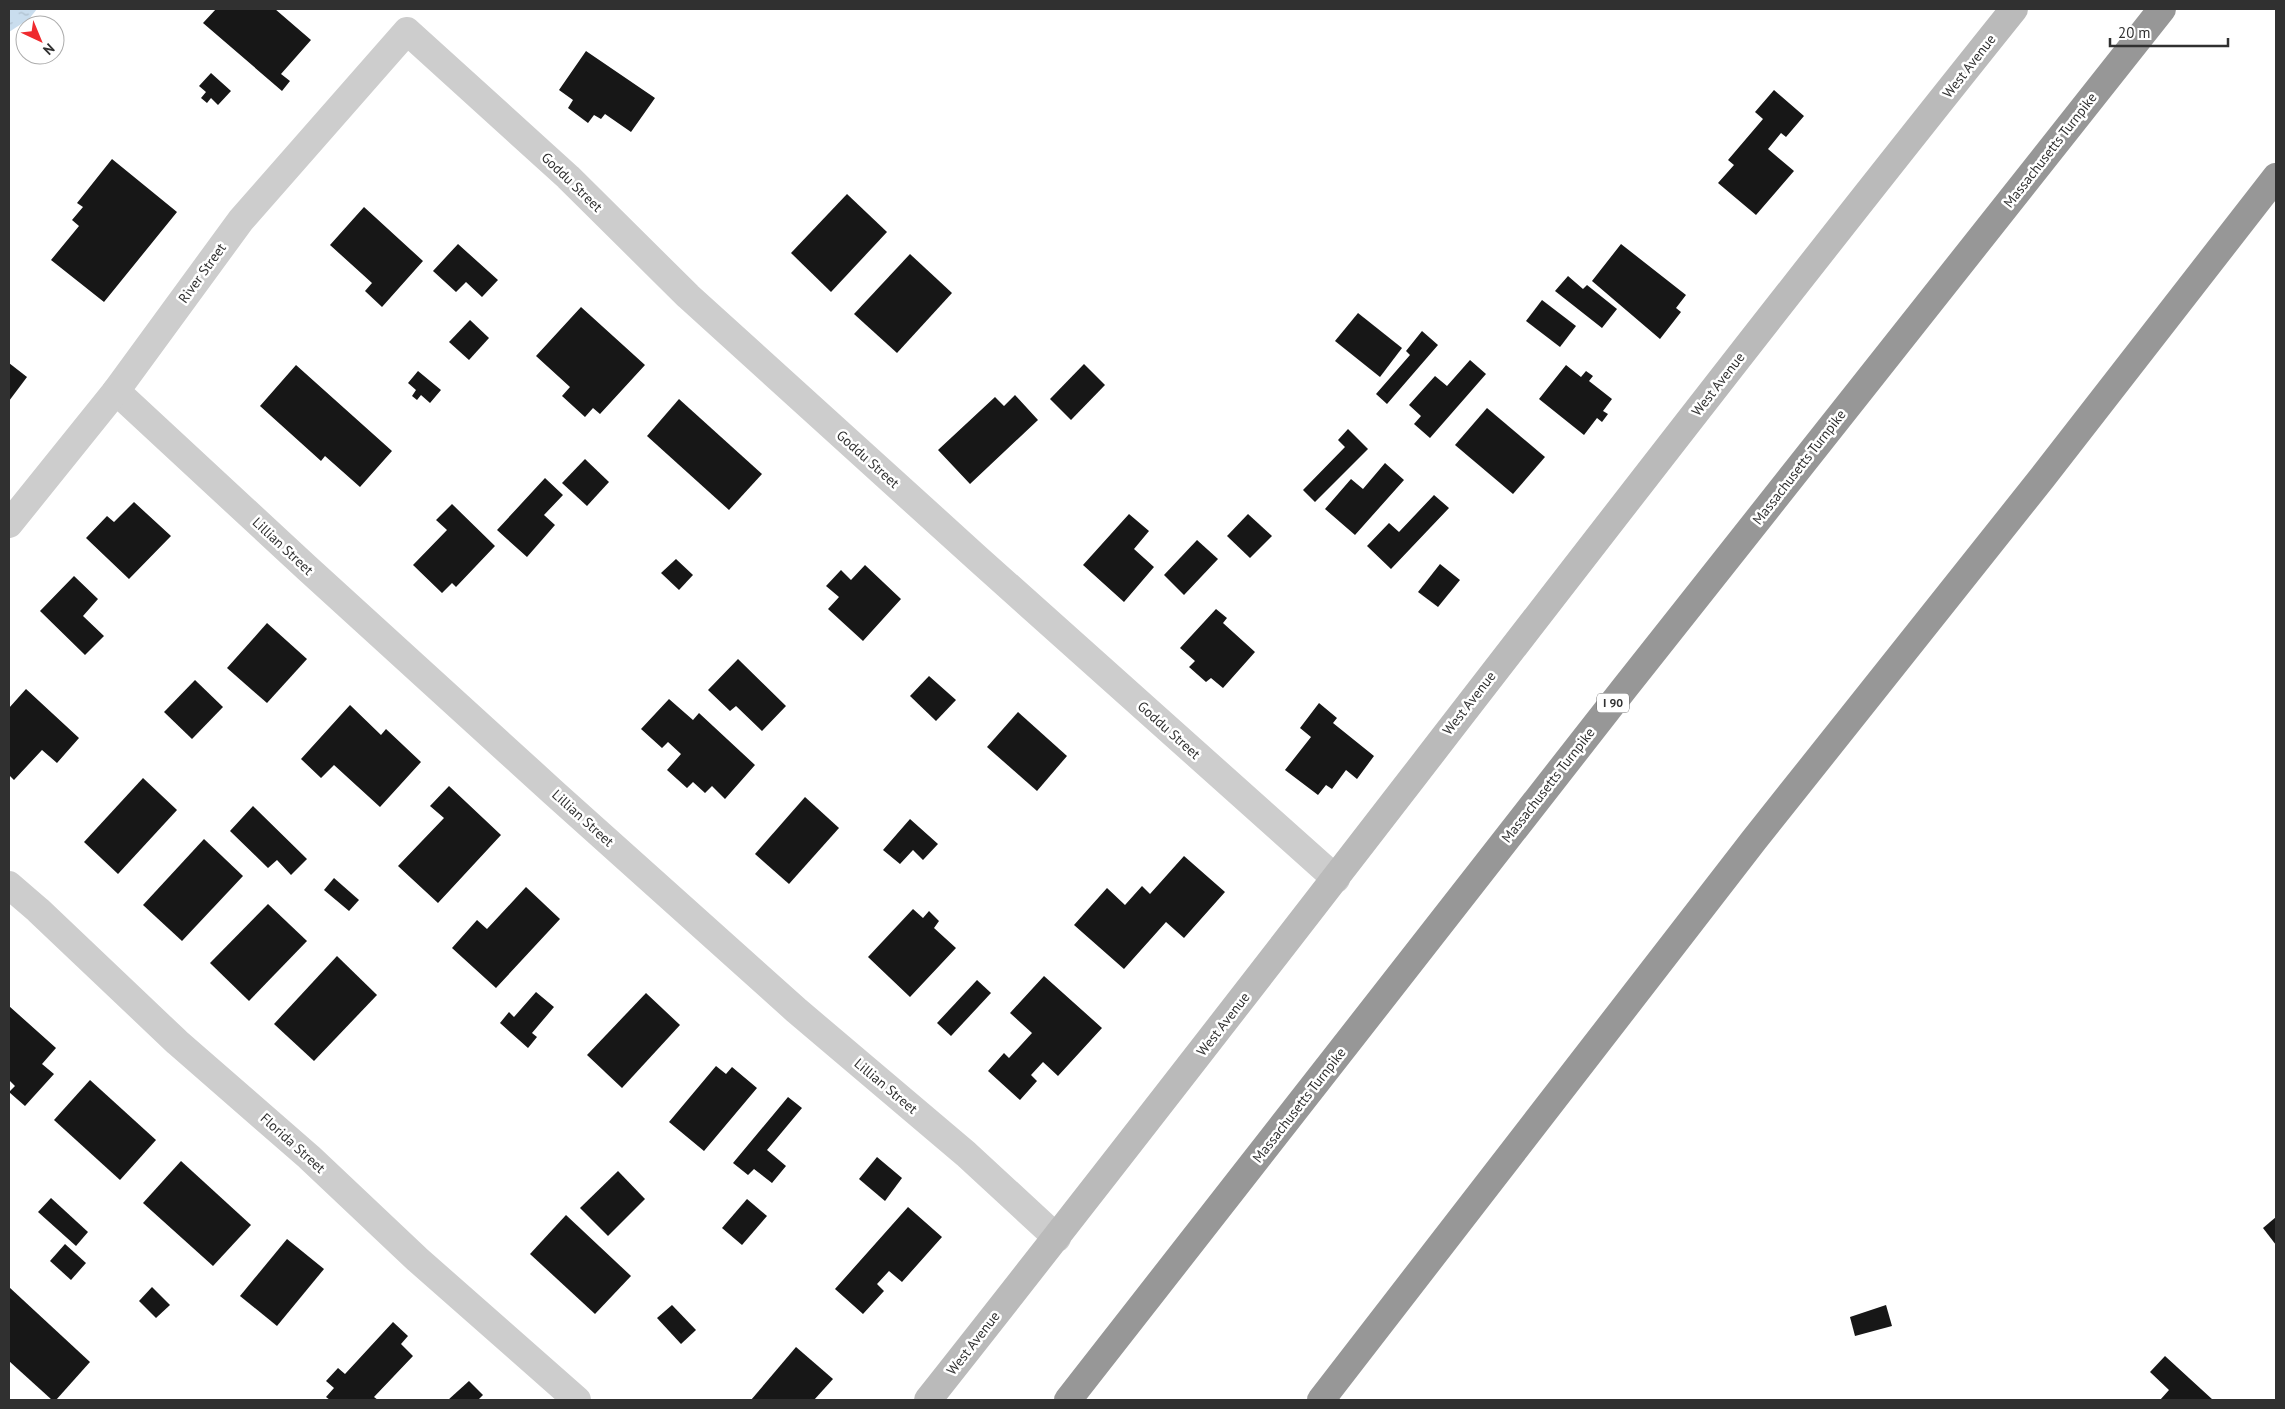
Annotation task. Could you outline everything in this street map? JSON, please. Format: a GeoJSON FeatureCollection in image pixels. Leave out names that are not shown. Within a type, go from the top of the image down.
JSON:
{"type":"FeatureCollection","features":[{"type":"Feature","properties":{"kind":"highway","name":"Massachusetts Turnpike"},"geometry":{"type":"LineString","coordinates":[[1068,1400],[1617,697],[2162,9]]}},
{"type":"Feature","properties":{"kind":"highway"},"geometry":{"type":"LineString","coordinates":[[1321,1400],[1754,840],[2042,478],[2276,177]]}},
{"type":"Feature","properties":{"kind":"main road","name":"West Avenue"},"geometry":{"type":"LineString","coordinates":[[928,1400],[1057,1238],[1658,461],[2014,9]]}},
{"type":"Feature","properties":{"kind":"street","name":"Goddu Street"},"geometry":{"type":"LineString","coordinates":[[408,31],[568,177],[696,302],[1336,879]]}},
{"type":"Feature","properties":{"kind":"street","name":"River Street"},"geometry":{"type":"LineString","coordinates":[[9,524],[116,390],[241,220],[408,31]]}},
{"type":"Feature","properties":{"kind":"street","name":"Lillian Street"},"geometry":{"type":"LineString","coordinates":[[116,390],[300,562],[796,1010],[966,1154],[1057,1238]]}},
{"type":"Feature","properties":{"kind":"street","name":"Florida Street"},"geometry":{"type":"LineString","coordinates":[[9,885],[38,910],[177,1042],[309,1157],[417,1259],[577,1400]]}},
{"type":"Feature","properties":{"kind":"water"},"geometry":{"type":"Polygon","coordinates":[[[9,9],[37,9],[32,15],[15,15],[15,28],[9,32],[9,9]]]}},
{"type":"Feature","properties":{"kind":"building"},"geometry":{"type":"Polygon","coordinates":[[[216,9],[275,9],[311,40],[281,74],[290,81],[282,91],[203,23],[216,9]]]}},
{"type":"Feature","properties":{"kind":"building"},"geometry":{"type":"Polygon","coordinates":[[[586,51],[655,98],[631,132],[605,114],[601,119],[594,115],[588,123],[568,108],[573,100],[559,90],[586,51]]]}},
{"type":"Feature","properties":{"kind":"building"},"geometry":{"type":"Polygon","coordinates":[[[211,73],[231,91],[218,105],[211,98],[207,103],[201,98],[206,92],[199,86],[211,73]]]}},
{"type":"Feature","properties":{"kind":"building"},"geometry":{"type":"Polygon","coordinates":[[[1774,90],[1804,116],[1786,137],[1781,133],[1768,149],[1794,171],[1756,215],[1718,183],[1734,165],[1728,160],[1763,119],[1755,112],[1774,90]]]}},
{"type":"Feature","properties":{"kind":"building"},"geometry":{"type":"Polygon","coordinates":[[[112,159],[177,212],[104,302],[51,260],[79,226],[72,220],[83,207],[77,203],[112,159]]]}},
{"type":"Feature","properties":{"kind":"building"},"geometry":{"type":"Polygon","coordinates":[[[847,194],[887,232],[831,292],[791,253],[847,194]]]}},
{"type":"Feature","properties":{"kind":"building"},"geometry":{"type":"Polygon","coordinates":[[[364,207],[423,261],[382,307],[365,291],[372,283],[330,245],[364,207]]]}},
{"type":"Feature","properties":{"kind":"building"},"geometry":{"type":"Polygon","coordinates":[[[458,244],[498,280],[482,297],[466,282],[456,292],[433,271],[458,244]]]}},
{"type":"Feature","properties":{"kind":"building"},"geometry":{"type":"Polygon","coordinates":[[[1621,244],[1686,295],[1676,308],[1681,312],[1660,339],[1592,281],[1621,244]]]}},
{"type":"Feature","properties":{"kind":"building"},"geometry":{"type":"Polygon","coordinates":[[[910,254],[952,293],[897,353],[854,314],[910,254]]]}},
{"type":"Feature","properties":{"kind":"building"},"geometry":{"type":"Polygon","coordinates":[[[1568,276],[1583,289],[1587,285],[1617,309],[1602,328],[1555,291],[1568,276]]]}},
{"type":"Feature","properties":{"kind":"building"},"geometry":{"type":"Polygon","coordinates":[[[1542,300],[1576,326],[1560,347],[1526,321],[1542,300]]]}},
{"type":"Feature","properties":{"kind":"building"},"geometry":{"type":"Polygon","coordinates":[[[581,307],[645,365],[600,414],[593,408],[585,417],[562,396],[570,387],[536,356],[581,307]]]}},
{"type":"Feature","properties":{"kind":"building"},"geometry":{"type":"Polygon","coordinates":[[[1358,313],[1402,348],[1380,377],[1335,341],[1358,313]]]}},
{"type":"Feature","properties":{"kind":"building"},"geometry":{"type":"Polygon","coordinates":[[[470,320],[489,338],[469,360],[449,342],[470,320]]]}},
{"type":"Feature","properties":{"kind":"building"},"geometry":{"type":"Polygon","coordinates":[[[1422,331],[1438,345],[1387,404],[1376,394],[1410,355],[1406,351],[1422,331]]]}},
{"type":"Feature","properties":{"kind":"building"},"geometry":{"type":"Polygon","coordinates":[[[1470,360],[1486,374],[1430,438],[1414,424],[1421,416],[1409,405],[1435,376],[1447,386],[1470,360]]]}},
{"type":"Feature","properties":{"kind":"building"},"geometry":{"type":"Polygon","coordinates":[[[9,363],[27,377],[9,401],[9,363]]]}},
{"type":"Feature","properties":{"kind":"building"},"geometry":{"type":"Polygon","coordinates":[[[1084,364],[1105,385],[1071,420],[1050,399],[1084,364]]]}},
{"type":"Feature","properties":{"kind":"building"},"geometry":{"type":"Polygon","coordinates":[[[296,365],[392,451],[360,487],[325,456],[321,461],[260,406],[296,365]]]}},
{"type":"Feature","properties":{"kind":"building"},"geometry":{"type":"Polygon","coordinates":[[[1566,365],[1581,377],[1586,371],[1593,376],[1589,381],[1612,399],[1603,411],[1608,414],[1602,422],[1597,418],[1584,435],[1539,399],[1566,365]]]}},
{"type":"Feature","properties":{"kind":"building"},"geometry":{"type":"Polygon","coordinates":[[[418,371],[441,390],[430,403],[421,395],[417,400],[412,396],[416,390],[408,383],[418,371]]]}},
{"type":"Feature","properties":{"kind":"building"},"geometry":{"type":"Polygon","coordinates":[[[1015,395],[1038,420],[970,484],[938,450],[995,397],[1004,406],[1015,395]]]}},
{"type":"Feature","properties":{"kind":"building"},"geometry":{"type":"Polygon","coordinates":[[[679,399],[762,474],[729,510],[647,436],[679,399]]]}},
{"type":"Feature","properties":{"kind":"building"},"geometry":{"type":"Polygon","coordinates":[[[1487,408],[1545,457],[1513,494],[1455,445],[1487,408]]]}},
{"type":"Feature","properties":{"kind":"building"},"geometry":{"type":"Polygon","coordinates":[[[1348,429],[1368,449],[1315,502],[1303,490],[1345,447],[1338,440],[1348,429]]]}},
{"type":"Feature","properties":{"kind":"building"},"geometry":{"type":"Polygon","coordinates":[[[585,459],[609,482],[587,506],[562,483],[585,459]]]}},
{"type":"Feature","properties":{"kind":"building"},"geometry":{"type":"Polygon","coordinates":[[[1385,463],[1404,480],[1355,535],[1325,509],[1351,479],[1363,489],[1385,463]]]}},
{"type":"Feature","properties":{"kind":"building"},"geometry":{"type":"Polygon","coordinates":[[[545,478],[563,495],[544,515],[555,525],[527,557],[497,530],[545,478]]]}},
{"type":"Feature","properties":{"kind":"building"},"geometry":{"type":"Polygon","coordinates":[[[1434,495],[1449,508],[1391,569],[1367,546],[1389,523],[1399,532],[1434,495]]]}},
{"type":"Feature","properties":{"kind":"building"},"geometry":{"type":"Polygon","coordinates":[[[134,502],[171,536],[129,579],[86,538],[107,516],[114,522],[134,502]]]}},
{"type":"Feature","properties":{"kind":"building"},"geometry":{"type":"Polygon","coordinates":[[[452,504],[495,546],[456,587],[452,583],[442,593],[413,565],[447,530],[436,520],[452,504]]]}},
{"type":"Feature","properties":{"kind":"building"},"geometry":{"type":"Polygon","coordinates":[[[1129,514],[1149,531],[1134,549],[1154,567],[1124,602],[1083,565],[1129,514]]]}},
{"type":"Feature","properties":{"kind":"building"},"geometry":{"type":"Polygon","coordinates":[[[1248,514],[1272,536],[1250,558],[1227,536],[1248,514]]]}},
{"type":"Feature","properties":{"kind":"building"},"geometry":{"type":"Polygon","coordinates":[[[1197,540],[1218,559],[1184,595],[1164,575],[1197,540]]]}},
{"type":"Feature","properties":{"kind":"building"},"geometry":{"type":"Polygon","coordinates":[[[676,559],[693,575],[679,590],[661,573],[676,559]]]}},
{"type":"Feature","properties":{"kind":"building"},"geometry":{"type":"Polygon","coordinates":[[[1440,564],[1460,580],[1438,607],[1418,592],[1440,564]]]}},
{"type":"Feature","properties":{"kind":"building"},"geometry":{"type":"Polygon","coordinates":[[[865,565],[901,599],[863,641],[828,609],[839,597],[826,586],[841,570],[851,580],[865,565]]]}},
{"type":"Feature","properties":{"kind":"building"},"geometry":{"type":"Polygon","coordinates":[[[74,576],[98,599],[83,616],[104,636],[85,655],[40,611],[74,576]]]}},
{"type":"Feature","properties":{"kind":"building"},"geometry":{"type":"Polygon","coordinates":[[[1216,609],[1227,618],[1223,623],[1255,652],[1223,688],[1211,678],[1206,682],[1189,667],[1195,661],[1180,648],[1216,609]]]}},
{"type":"Feature","properties":{"kind":"building"},"geometry":{"type":"Polygon","coordinates":[[[267,623],[307,659],[267,703],[227,668],[267,623]]]}},
{"type":"Feature","properties":{"kind":"building"},"geometry":{"type":"Polygon","coordinates":[[[738,659],[786,706],[762,731],[736,706],[730,711],[708,690],[738,659]]]}},
{"type":"Feature","properties":{"kind":"building"},"geometry":{"type":"Polygon","coordinates":[[[929,676],[956,700],[936,721],[910,696],[929,676]]]}},
{"type":"Feature","properties":{"kind":"building"},"geometry":{"type":"Polygon","coordinates":[[[195,680],[223,707],[192,739],[164,712],[195,680]]]}},
{"type":"Feature","properties":{"kind":"building"},"geometry":{"type":"Polygon","coordinates":[[[26,689],[79,738],[57,763],[42,750],[14,780],[9,775],[9,708],[26,689]]]}},
{"type":"Feature","properties":{"kind":"building"},"geometry":{"type":"Polygon","coordinates":[[[669,699],[693,720],[699,713],[755,765],[725,799],[712,786],[705,793],[693,782],[687,788],[667,770],[681,754],[668,742],[662,748],[641,729],[669,699]]]}},
{"type":"Feature","properties":{"kind":"building"},"geometry":{"type":"Polygon","coordinates":[[[1319,703],[1337,718],[1333,723],[1374,756],[1357,779],[1346,770],[1332,789],[1326,785],[1318,795],[1285,770],[1311,737],[1300,728],[1319,703]]]}},
{"type":"Feature","properties":{"kind":"building"},"geometry":{"type":"Polygon","coordinates":[[[350,705],[381,735],[386,729],[421,762],[380,807],[334,765],[321,778],[301,759],[350,705]]]}},
{"type":"Feature","properties":{"kind":"building"},"geometry":{"type":"Polygon","coordinates":[[[1018,712],[1067,756],[1037,791],[987,747],[1018,712]]]}},
{"type":"Feature","properties":{"kind":"building"},"geometry":{"type":"Polygon","coordinates":[[[143,778],[177,810],[118,874],[84,842],[143,778]]]}},
{"type":"Feature","properties":{"kind":"building"},"geometry":{"type":"Polygon","coordinates":[[[449,786],[501,835],[438,903],[398,866],[444,818],[430,806],[449,786]]]}},
{"type":"Feature","properties":{"kind":"building"},"geometry":{"type":"Polygon","coordinates":[[[805,797],[839,828],[789,884],[755,854],[805,797]]]}},
{"type":"Feature","properties":{"kind":"building"},"geometry":{"type":"Polygon","coordinates":[[[253,806],[307,859],[291,875],[277,860],[268,868],[230,831],[253,806]]]}},
{"type":"Feature","properties":{"kind":"building"},"geometry":{"type":"Polygon","coordinates":[[[910,819],[938,844],[923,860],[913,850],[900,864],[883,850],[910,819]]]}},
{"type":"Feature","properties":{"kind":"building"},"geometry":{"type":"Polygon","coordinates":[[[204,839],[243,876],[182,941],[143,905],[204,839]]]}},
{"type":"Feature","properties":{"kind":"building"},"geometry":{"type":"Polygon","coordinates":[[[1184,856],[1225,892],[1184,938],[1166,922],[1124,969],[1074,925],[1107,888],[1125,905],[1142,886],[1150,894],[1184,856]]]}},
{"type":"Feature","properties":{"kind":"building"},"geometry":{"type":"Polygon","coordinates":[[[334,878],[359,900],[349,911],[324,890],[334,878]]]}},
{"type":"Feature","properties":{"kind":"building"},"geometry":{"type":"Polygon","coordinates":[[[526,887],[560,919],[496,988],[452,948],[477,920],[487,929],[526,887]]]}},
{"type":"Feature","properties":{"kind":"building"},"geometry":{"type":"Polygon","coordinates":[[[268,904],[307,941],[249,1001],[210,963],[268,904]]]}},
{"type":"Feature","properties":{"kind":"building"},"geometry":{"type":"Polygon","coordinates":[[[913,909],[923,918],[929,911],[939,921],[934,928],[956,948],[910,997],[868,957],[913,909]]]}},
{"type":"Feature","properties":{"kind":"building"},"geometry":{"type":"Polygon","coordinates":[[[337,956],[377,995],[314,1061],[274,1024],[337,956]]]}},
{"type":"Feature","properties":{"kind":"building"},"geometry":{"type":"Polygon","coordinates":[[[1044,976],[1102,1028],[1058,1076],[1043,1062],[1031,1075],[1037,1081],[1020,1100],[988,1071],[1004,1053],[1009,1058],[1032,1033],[1010,1013],[1044,976]]]}},
{"type":"Feature","properties":{"kind":"building"},"geometry":{"type":"Polygon","coordinates":[[[977,980],[991,993],[951,1036],[937,1023],[977,980]]]}},
{"type":"Feature","properties":{"kind":"building"},"geometry":{"type":"Polygon","coordinates":[[[536,992],[554,1007],[532,1033],[537,1037],[528,1048],[500,1023],[509,1012],[514,1017],[536,992]]]}},
{"type":"Feature","properties":{"kind":"building"},"geometry":{"type":"Polygon","coordinates":[[[646,993],[680,1025],[622,1088],[587,1055],[646,993]]]}},
{"type":"Feature","properties":{"kind":"building"},"geometry":{"type":"Polygon","coordinates":[[[9,1006],[56,1048],[42,1064],[54,1074],[25,1106],[9,1092],[15,1086],[9,1080],[9,1006]]]}},
{"type":"Feature","properties":{"kind":"building"},"geometry":{"type":"Polygon","coordinates":[[[716,1066],[726,1074],[732,1067],[757,1088],[704,1151],[669,1122],[716,1066]]]}},
{"type":"Feature","properties":{"kind":"building"},"geometry":{"type":"Polygon","coordinates":[[[90,1080],[156,1140],[120,1180],[54,1120],[90,1080]]]}},
{"type":"Feature","properties":{"kind":"building"},"geometry":{"type":"Polygon","coordinates":[[[788,1097],[802,1108],[767,1150],[786,1166],[772,1183],[754,1169],[748,1175],[733,1163],[788,1097]]]}},
{"type":"Feature","properties":{"kind":"building"},"geometry":{"type":"Polygon","coordinates":[[[877,1157],[902,1178],[885,1201],[859,1179],[877,1157]]]}},
{"type":"Feature","properties":{"kind":"building"},"geometry":{"type":"Polygon","coordinates":[[[181,1161],[251,1225],[213,1266],[143,1203],[181,1161]]]}},
{"type":"Feature","properties":{"kind":"building"},"geometry":{"type":"Polygon","coordinates":[[[618,1171],[645,1199],[608,1236],[580,1208],[618,1171]]]}},
{"type":"Feature","properties":{"kind":"building"},"geometry":{"type":"Polygon","coordinates":[[[51,1198],[88,1232],[76,1246],[38,1212],[51,1198]]]}},
{"type":"Feature","properties":{"kind":"building"},"geometry":{"type":"Polygon","coordinates":[[[747,1199],[767,1216],[742,1245],[722,1228],[747,1199]]]}},
{"type":"Feature","properties":{"kind":"building"},"geometry":{"type":"Polygon","coordinates":[[[908,1207],[942,1237],[902,1282],[889,1271],[877,1284],[884,1291],[863,1314],[835,1289],[908,1207]]]}},
{"type":"Feature","properties":{"kind":"building"},"geometry":{"type":"Polygon","coordinates":[[[566,1215],[631,1276],[595,1314],[530,1254],[566,1215]]]}},
{"type":"Feature","properties":{"kind":"building"},"geometry":{"type":"Polygon","coordinates":[[[2276,1217],[2276,1245],[2263,1228],[2276,1217]]]}},
{"type":"Feature","properties":{"kind":"building"},"geometry":{"type":"Polygon","coordinates":[[[287,1239],[324,1269],[277,1326],[240,1296],[287,1239]]]}},
{"type":"Feature","properties":{"kind":"building"},"geometry":{"type":"Polygon","coordinates":[[[65,1244],[86,1263],[71,1280],[50,1261],[65,1244]]]}},
{"type":"Feature","properties":{"kind":"building"},"geometry":{"type":"Polygon","coordinates":[[[9,1287],[90,1362],[56,1400],[52,1400],[9,1361],[9,1287]]]}},
{"type":"Feature","properties":{"kind":"building"},"geometry":{"type":"Polygon","coordinates":[[[152,1287],[170,1305],[156,1318],[139,1301],[152,1287]]]}},
{"type":"Feature","properties":{"kind":"building"},"geometry":{"type":"Polygon","coordinates":[[[672,1305],[696,1330],[681,1344],[657,1318],[672,1305]]]}},
{"type":"Feature","properties":{"kind":"building"},"geometry":{"type":"Polygon","coordinates":[[[1886,1305],[1892,1326],[1855,1336],[1850,1317],[1886,1305]]]}},
{"type":"Feature","properties":{"kind":"building"},"geometry":{"type":"Polygon","coordinates":[[[393,1322],[408,1336],[401,1344],[413,1356],[374,1397],[378,1400],[330,1400],[326,1397],[334,1388],[326,1381],[338,1368],[345,1374],[393,1322]]]}},
{"type":"Feature","properties":{"kind":"building"},"geometry":{"type":"Polygon","coordinates":[[[796,1347],[833,1379],[814,1400],[751,1400],[796,1347]]]}},
{"type":"Feature","properties":{"kind":"building"},"geometry":{"type":"Polygon","coordinates":[[[2165,1356],[2213,1400],[2160,1400],[2169,1390],[2150,1372],[2165,1356]]]}},
{"type":"Feature","properties":{"kind":"building"},"geometry":{"type":"Polygon","coordinates":[[[469,1381],[483,1395],[478,1400],[448,1400],[469,1381]]]}}]}
